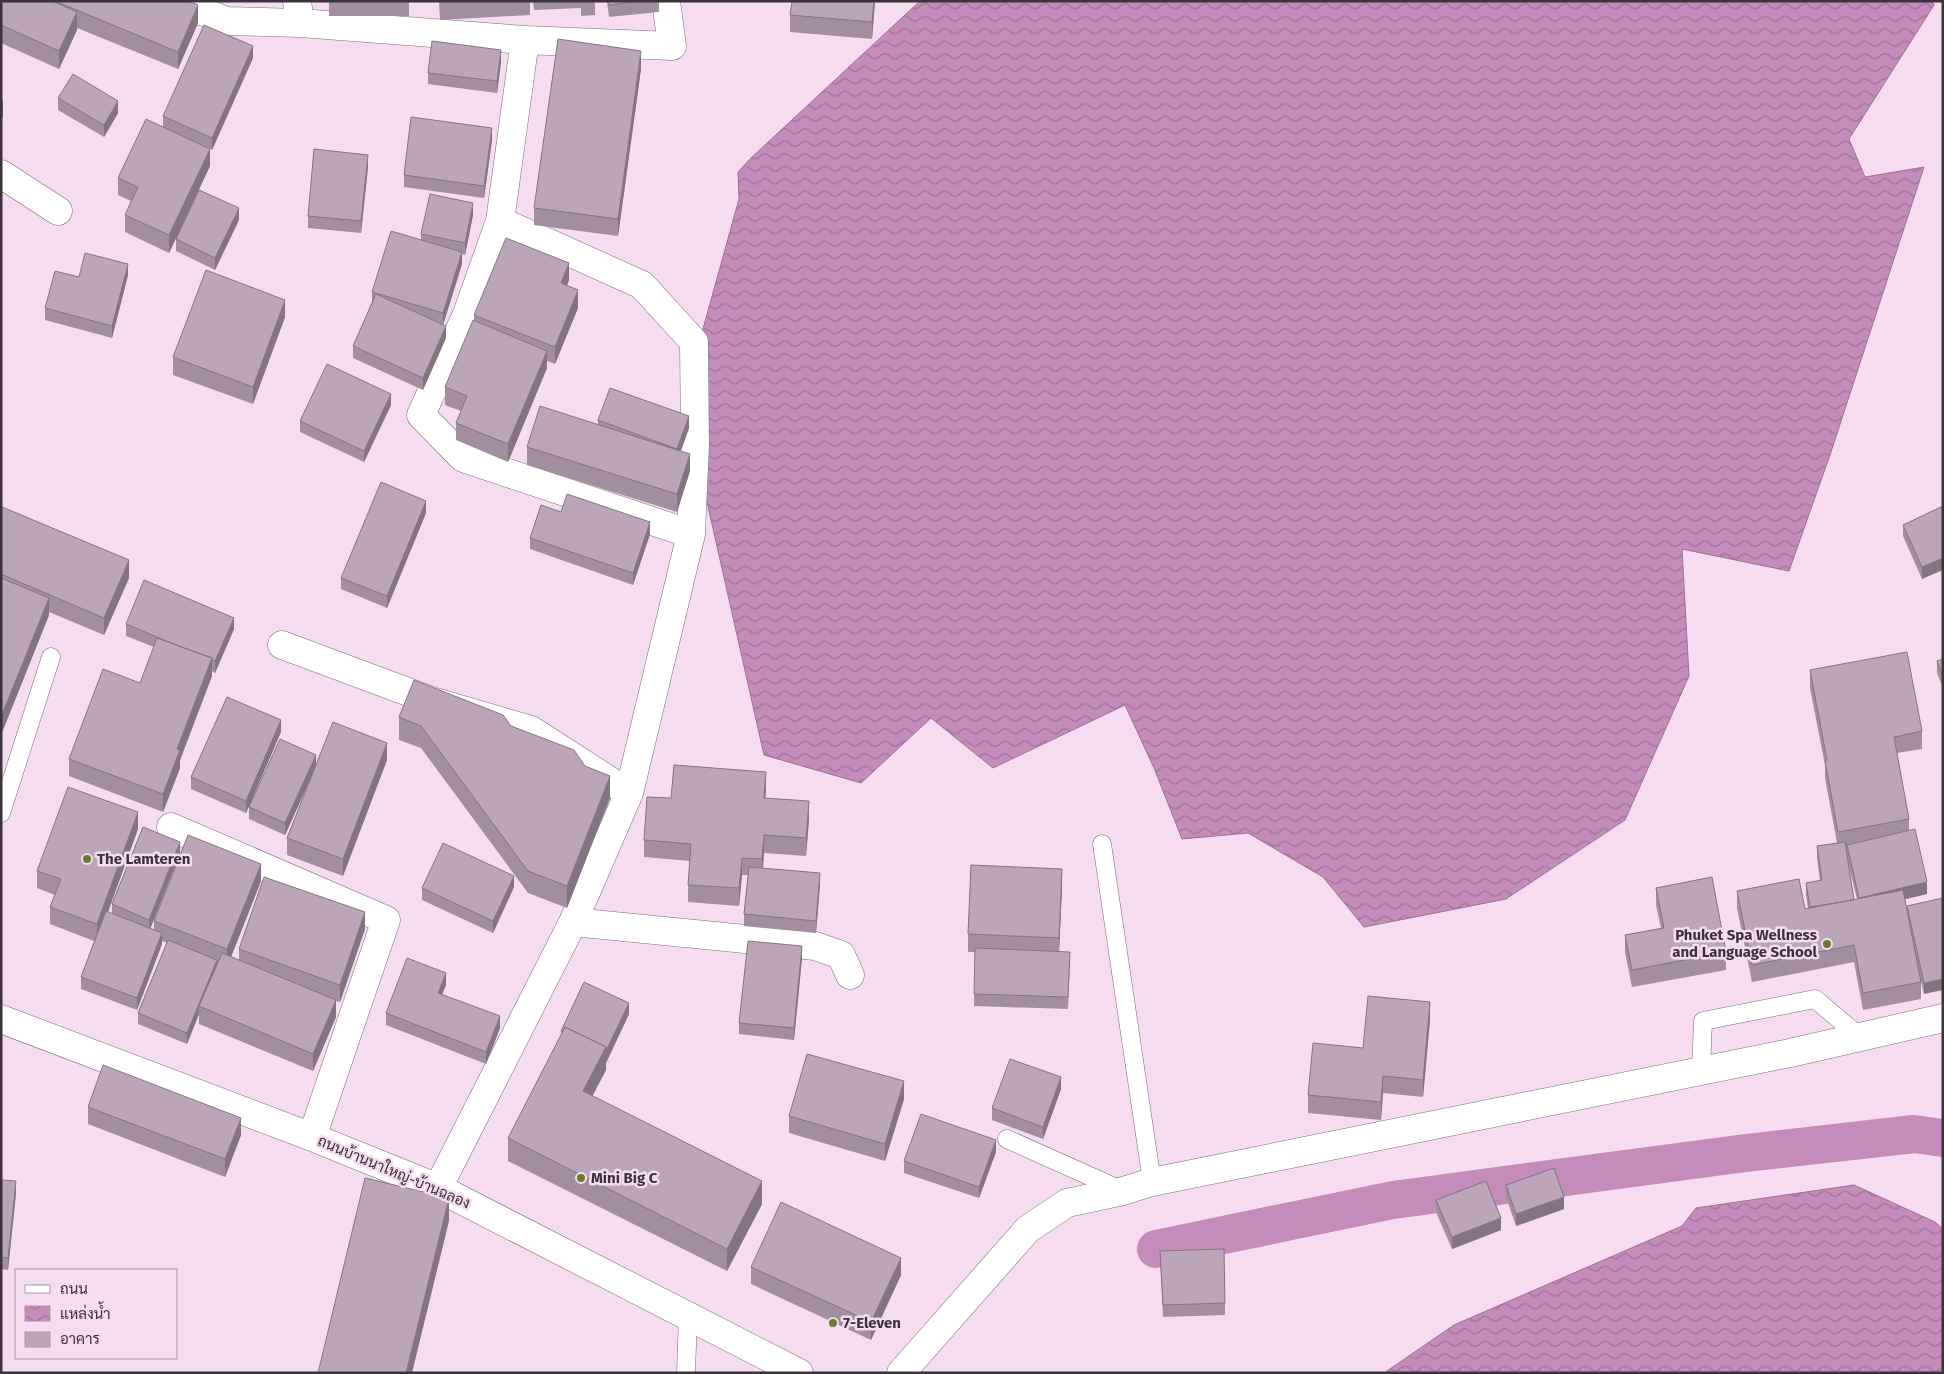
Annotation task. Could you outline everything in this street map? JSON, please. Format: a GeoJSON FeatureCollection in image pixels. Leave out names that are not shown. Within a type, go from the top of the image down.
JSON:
{"type":"FeatureCollection","features":[{"type":"Feature","properties":{"kind":"street"},"geometry":{"type":"LineString","coordinates":[[178,1],[226,21],[298,12],[526,40],[672,46],[666,1]]}},
{"type":"Feature","properties":{"kind":"street"},"geometry":{"type":"LineString","coordinates":[[526,40],[500,221],[467,314],[421,415],[463,458],[691,534]]}},
{"type":"Feature","properties":{"kind":"street"},"geometry":{"type":"LineString","coordinates":[[1,174],[58,211]]}},
{"type":"Feature","properties":{"kind":"street"},"geometry":{"type":"LineString","coordinates":[[438,1188],[573,922],[629,793],[691,534],[695,445],[694,342],[642,285],[500,221]]}},
{"type":"Feature","properties":{"kind":"street"},"geometry":{"type":"LineString","coordinates":[[282,645],[435,702],[531,730],[629,793]]}},
{"type":"Feature","properties":{"kind":"street"},"geometry":{"type":"LineString","coordinates":[[171,827],[386,920],[312,1137]]}},
{"type":"Feature","properties":{"kind":"street"},"geometry":{"type":"LineString","coordinates":[[573,922],[815,946],[841,955],[850,975]]}},
{"type":"Feature","properties":{"kind":"street"},"geometry":{"type":"LineString","coordinates":[[901,1373],[1028,1229],[1067,1203],[1124,1191],[1152,1182],[1701,1070],[1943,1018]]}},
{"type":"Feature","properties":{"kind":"street","name":"ถนนบ้านนาใหญ่-บ้านฉลอง"},"geometry":{"type":"LineString","coordinates":[[1,1019],[312,1137],[438,1188],[799,1373]]}},
{"type":"Feature","properties":{"kind":"lane"},"geometry":{"type":"LineString","coordinates":[[1,813],[51,657]]}},
{"type":"Feature","properties":{"kind":"lane"},"geometry":{"type":"LineString","coordinates":[[1102,844],[1152,1182]]}},
{"type":"Feature","properties":{"kind":"lane"},"geometry":{"type":"LineString","coordinates":[[1701,1070],[1703,1021],[1815,999],[1860,1037]]}},
{"type":"Feature","properties":{"kind":"lane"},"geometry":{"type":"LineString","coordinates":[[1007,1139],[1124,1191]]}},
{"type":"Feature","properties":{"kind":"lane"},"geometry":{"type":"LineString","coordinates":[[686,1373],[688,1317]]}},
{"type":"Feature","properties":{"kind":"water"},"geometry":{"type":"Polygon","coordinates":[[[920,1],[1932,1],[1934,5],[1849,139],[1865,177],[1924,167],[1830,455],[1789,571],[1682,549],[1689,676],[1625,820],[1506,899],[1364,927],[1323,877],[1248,833],[1182,839],[1154,768],[1125,705],[993,768],[931,718],[861,783],[764,755],[705,493],[701,336],[739,199],[738,172],[920,1]]]}},
{"type":"Feature","properties":{"kind":"water"},"geometry":{"type":"Polygon","coordinates":[[[1854,1185],[1935,1222],[1943,1229],[1943,1373],[1384,1373],[1454,1325],[1682,1226],[1696,1208],[1854,1185]]]}},
{"type":"Feature","properties":{"kind":"building"},"geometry":{"type":"Polygon","coordinates":[[[1,1],[52,1],[77,12],[59,51],[1,25],[1,1]]]}},
{"type":"Feature","properties":{"kind":"building"},"geometry":{"type":"Polygon","coordinates":[[[55,1],[188,1],[198,5],[178,52],[55,1]]]}},
{"type":"Feature","properties":{"kind":"building"},"geometry":{"type":"Polygon","coordinates":[[[608,1],[644,1],[609,5],[608,1]]]}},
{"type":"Feature","properties":{"kind":"building"},"geometry":{"type":"Polygon","coordinates":[[[792,1],[874,1],[872,22],[790,15],[792,1]]]}},
{"type":"Feature","properties":{"kind":"building"},"geometry":{"type":"Polygon","coordinates":[[[204,25],[253,46],[212,138],[163,116],[204,25]]]}},
{"type":"Feature","properties":{"kind":"building"},"geometry":{"type":"Polygon","coordinates":[[[558,39],[641,51],[618,219],[534,208],[558,39]]]}},
{"type":"Feature","properties":{"kind":"building"},"geometry":{"type":"Polygon","coordinates":[[[432,41],[501,50],[497,81],[428,73],[432,41]]]}},
{"type":"Feature","properties":{"kind":"building"},"geometry":{"type":"Polygon","coordinates":[[[73,74],[118,101],[104,125],[58,98],[73,74]]]}},
{"type":"Feature","properties":{"kind":"building"},"geometry":{"type":"Polygon","coordinates":[[[411,117],[492,128],[484,186],[404,175],[411,117]]]}},
{"type":"Feature","properties":{"kind":"building"},"geometry":{"type":"Polygon","coordinates":[[[146,119],[210,149],[169,235],[125,215],[138,187],[118,178],[146,119]]]}},
{"type":"Feature","properties":{"kind":"building"},"geometry":{"type":"Polygon","coordinates":[[[314,149],[368,155],[361,221],[308,216],[314,149]]]}},
{"type":"Feature","properties":{"kind":"building"},"geometry":{"type":"Polygon","coordinates":[[[199,190],[239,208],[215,258],[176,239],[199,190]]]}},
{"type":"Feature","properties":{"kind":"building"},"geometry":{"type":"Polygon","coordinates":[[[430,194],[473,203],[465,243],[421,234],[430,194]]]}},
{"type":"Feature","properties":{"kind":"building"},"geometry":{"type":"Polygon","coordinates":[[[391,231],[462,252],[443,313],[372,292],[391,231]]]}},
{"type":"Feature","properties":{"kind":"building"},"geometry":{"type":"Polygon","coordinates":[[[506,238],[569,263],[561,283],[578,290],[555,347],[474,315],[506,238]]]}},
{"type":"Feature","properties":{"kind":"building"},"geometry":{"type":"Polygon","coordinates":[[[85,253],[128,264],[112,326],[45,308],[55,271],[79,277],[85,253]]]}},
{"type":"Feature","properties":{"kind":"building"},"geometry":{"type":"Polygon","coordinates":[[[206,270],[285,300],[253,387],[173,357],[206,270]]]}},
{"type":"Feature","properties":{"kind":"building"},"geometry":{"type":"Polygon","coordinates":[[[376,294],[446,326],[423,378],[353,346],[376,294]]]}},
{"type":"Feature","properties":{"kind":"building"},"geometry":{"type":"Polygon","coordinates":[[[473,320],[547,351],[508,444],[456,423],[467,396],[445,387],[473,320]]]}},
{"type":"Feature","properties":{"kind":"building"},"geometry":{"type":"Polygon","coordinates":[[[327,364],[391,394],[364,451],[300,421],[327,364]]]}},
{"type":"Feature","properties":{"kind":"building"},"geometry":{"type":"Polygon","coordinates":[[[610,388],[689,416],[677,449],[598,420],[610,388]]]}},
{"type":"Feature","properties":{"kind":"building"},"geometry":{"type":"Polygon","coordinates":[[[540,406],[690,454],[677,494],[527,447],[540,406]]]}},
{"type":"Feature","properties":{"kind":"building"},"geometry":{"type":"Polygon","coordinates":[[[381,482],[426,501],[387,596],[341,578],[381,482]]]}},
{"type":"Feature","properties":{"kind":"building"},"geometry":{"type":"Polygon","coordinates":[[[567,494],[650,522],[633,573],[530,538],[541,505],[561,512],[567,494]]]}},
{"type":"Feature","properties":{"kind":"building"},"geometry":{"type":"Polygon","coordinates":[[[1943,506],[1943,558],[1922,567],[1903,525],[1943,506]]]}},
{"type":"Feature","properties":{"kind":"building"},"geometry":{"type":"Polygon","coordinates":[[[2,507],[129,560],[104,618],[1,574],[2,507]]]}},
{"type":"Feature","properties":{"kind":"building"},"geometry":{"type":"Polygon","coordinates":[[[1,578],[49,598],[1,717],[1,578]]]}},
{"type":"Feature","properties":{"kind":"building"},"geometry":{"type":"Polygon","coordinates":[[[144,580],[234,618],[215,661],[212,658],[126,624],[144,580]]]}},
{"type":"Feature","properties":{"kind":"building"},"geometry":{"type":"Polygon","coordinates":[[[157,638],[212,658],[177,749],[180,750],[163,794],[69,759],[103,669],[140,683],[157,638]]]}},
{"type":"Feature","properties":{"kind":"building"},"geometry":{"type":"Polygon","coordinates":[[[1907,652],[1922,731],[1894,737],[1909,819],[1838,832],[1810,670],[1907,652]]]}},
{"type":"Feature","properties":{"kind":"building"},"geometry":{"type":"Polygon","coordinates":[[[1943,659],[1943,676],[1937,661],[1943,659]]]}},
{"type":"Feature","properties":{"kind":"building"},"geometry":{"type":"Polygon","coordinates":[[[414,680],[503,715],[511,726],[574,750],[585,766],[610,776],[567,886],[528,871],[421,726],[399,717],[414,680]]]}},
{"type":"Feature","properties":{"kind":"building"},"geometry":{"type":"Polygon","coordinates":[[[227,697],[281,720],[246,801],[191,777],[227,697]]]}},
{"type":"Feature","properties":{"kind":"building"},"geometry":{"type":"Polygon","coordinates":[[[333,722],[387,743],[343,859],[287,838],[333,722]]]}},
{"type":"Feature","properties":{"kind":"building"},"geometry":{"type":"Polygon","coordinates":[[[280,739],[316,755],[285,823],[249,807],[280,739]]]}},
{"type":"Feature","properties":{"kind":"building"},"geometry":{"type":"Polygon","coordinates":[[[674,765],[766,772],[764,798],[809,801],[806,838],[764,835],[762,859],[742,858],[739,888],[688,885],[691,844],[644,840],[647,797],[671,798],[674,765]]]}},
{"type":"Feature","properties":{"kind":"building","name":"The Lamteren"},"geometry":{"type":"Polygon","coordinates":[[[68,787],[138,812],[97,924],[50,907],[61,879],[37,871],[68,787]]]}},
{"type":"Feature","properties":{"kind":"building"},"geometry":{"type":"Polygon","coordinates":[[[143,827],[180,842],[149,920],[112,904],[143,827]]]}},
{"type":"Feature","properties":{"kind":"building"},"geometry":{"type":"Polygon","coordinates":[[[1915,829],[1927,882],[1859,898],[1847,845],[1915,829]]]}},
{"type":"Feature","properties":{"kind":"building"},"geometry":{"type":"Polygon","coordinates":[[[188,835],[261,864],[227,949],[154,921],[188,835]]]}},
{"type":"Feature","properties":{"kind":"building"},"geometry":{"type":"Polygon","coordinates":[[[1845,842],[1854,900],[1810,907],[1806,883],[1822,880],[1817,846],[1845,842]]]}},
{"type":"Feature","properties":{"kind":"building"},"geometry":{"type":"Polygon","coordinates":[[[443,843],[514,876],[493,921],[422,888],[443,843]]]}},
{"type":"Feature","properties":{"kind":"building"},"geometry":{"type":"Polygon","coordinates":[[[971,865],[1062,869],[1059,938],[968,934],[971,865]]]}},
{"type":"Feature","properties":{"kind":"building"},"geometry":{"type":"Polygon","coordinates":[[[749,867],[820,873],[816,921],[744,914],[749,867]]]}},
{"type":"Feature","properties":{"kind":"building"},"geometry":{"type":"Polygon","coordinates":[[[264,877],[365,912],[340,985],[239,949],[264,877]]]}},
{"type":"Feature","properties":{"kind":"building"},"geometry":{"type":"Polygon","coordinates":[[[1712,877],[1726,952],[1632,970],[1625,935],[1664,928],[1656,888],[1712,877]]]}},
{"type":"Feature","properties":{"kind":"building","name":"Phuket Spa Wellness and Language School"},"geometry":{"type":"Polygon","coordinates":[[[1799,879],[1805,909],[1903,890],[1921,982],[1863,993],[1854,945],[1752,965],[1737,891],[1799,879]]]}},
{"type":"Feature","properties":{"kind":"building"},"geometry":{"type":"Polygon","coordinates":[[[1943,898],[1943,979],[1924,983],[1907,906],[1943,898]]]}},
{"type":"Feature","properties":{"kind":"building"},"geometry":{"type":"Polygon","coordinates":[[[106,911],[162,933],[137,998],[81,977],[106,911]]]}},
{"type":"Feature","properties":{"kind":"building"},"geometry":{"type":"Polygon","coordinates":[[[168,940],[217,960],[187,1033],[138,1013],[168,940]]]}},
{"type":"Feature","properties":{"kind":"building"},"geometry":{"type":"Polygon","coordinates":[[[748,941],[802,946],[794,1028],[739,1023],[748,941]]]}},
{"type":"Feature","properties":{"kind":"building"},"geometry":{"type":"Polygon","coordinates":[[[975,948],[1070,952],[1068,997],[974,994],[975,948]]]}},
{"type":"Feature","properties":{"kind":"building"},"geometry":{"type":"Polygon","coordinates":[[[222,953],[336,1000],[313,1054],[199,1006],[222,953]]]}},
{"type":"Feature","properties":{"kind":"building"},"geometry":{"type":"Polygon","coordinates":[[[407,958],[446,973],[438,993],[500,1016],[486,1052],[386,1013],[407,958]]]}},
{"type":"Feature","properties":{"kind":"building"},"geometry":{"type":"Polygon","coordinates":[[[584,982],[629,1003],[606,1051],[606,1047],[565,1027],[561,1031],[584,982]]]}},
{"type":"Feature","properties":{"kind":"building"},"geometry":{"type":"Polygon","coordinates":[[[1368,996],[1430,1002],[1423,1080],[1383,1076],[1381,1102],[1308,1095],[1313,1043],[1363,1048],[1368,996]]]}},
{"type":"Feature","properties":{"kind":"building"},"geometry":{"type":"Polygon","coordinates":[[[565,1027],[606,1047],[583,1091],[762,1181],[727,1249],[508,1138],[565,1027]]]}},
{"type":"Feature","properties":{"kind":"building"},"geometry":{"type":"Polygon","coordinates":[[[807,1054],[904,1081],[885,1144],[789,1116],[807,1054]]]}},
{"type":"Feature","properties":{"kind":"building"},"geometry":{"type":"Polygon","coordinates":[[[1010,1059],[1061,1077],[1043,1127],[992,1108],[1010,1059]]]}},
{"type":"Feature","properties":{"kind":"building"},"geometry":{"type":"Polygon","coordinates":[[[103,1065],[241,1118],[225,1159],[88,1107],[103,1065]]]}},
{"type":"Feature","properties":{"kind":"building"},"geometry":{"type":"Polygon","coordinates":[[[921,1114],[996,1140],[979,1187],[904,1161],[921,1114]]]}},
{"type":"Feature","properties":{"kind":"building"},"geometry":{"type":"Polygon","coordinates":[[[1554,1168],[1564,1197],[1516,1214],[1506,1185],[1554,1168]]]}},
{"type":"Feature","properties":{"kind":"building"},"geometry":{"type":"Polygon","coordinates":[[[365,1178],[449,1198],[406,1373],[318,1373],[365,1178]]]}},
{"type":"Feature","properties":{"kind":"building"},"geometry":{"type":"Polygon","coordinates":[[[1,1180],[16,1181],[8,1258],[1,1257],[1,1180]]]}},
{"type":"Feature","properties":{"kind":"building"},"geometry":{"type":"Polygon","coordinates":[[[1486,1181],[1501,1218],[1452,1237],[1436,1200],[1486,1181]]]}},
{"type":"Feature","properties":{"kind":"building"},"geometry":{"type":"Polygon","coordinates":[[[781,1202],[901,1258],[871,1322],[751,1267],[781,1202]]]}},
{"type":"Feature","properties":{"kind":"building"},"geometry":{"type":"Polygon","coordinates":[[[1224,1249],[1225,1303],[1163,1305],[1160,1251],[1224,1249]]]}},
{"type":"Feature","properties":{"kind":"waterway"},"geometry":{"type":"LineString","coordinates":[[1156,1249],[1393,1200],[1738,1154],[1914,1134],[1943,1138]]}},
{"type":"Feature","properties":{"kind":"place","name":"The Lamteren"},"geometry":{"type":"Point","coordinates":[87,859]}},
{"type":"Feature","properties":{"kind":"place","name":"Phuket Spa Wellness and Language School"},"geometry":{"type":"Point","coordinates":[1827,944]}},
{"type":"Feature","properties":{"kind":"place","name":"Mini Big C"},"geometry":{"type":"Point","coordinates":[581,1178]}},
{"type":"Feature","properties":{"kind":"place","name":"7-Eleven"},"geometry":{"type":"Point","coordinates":[833,1323]}}]}
